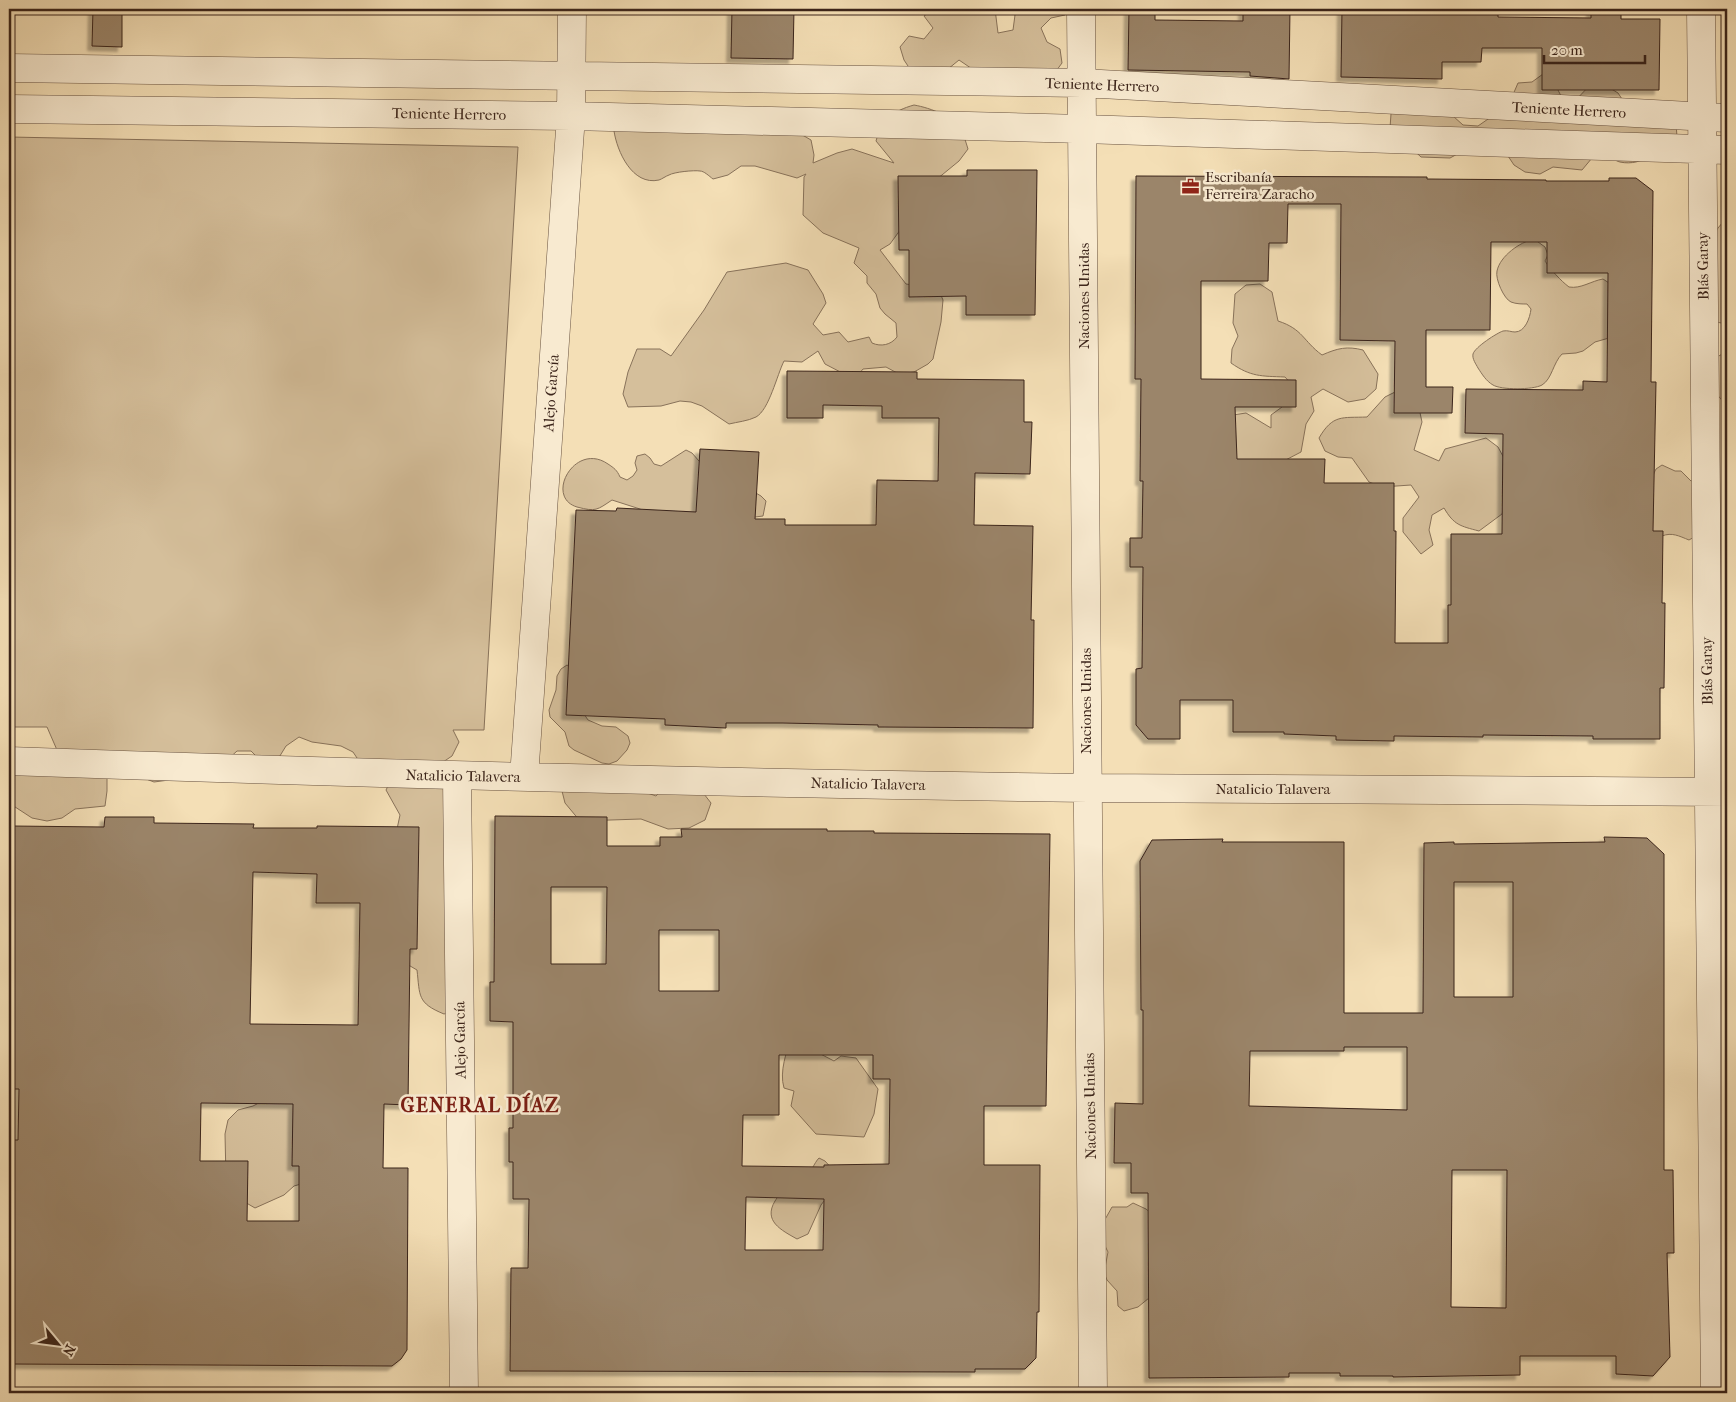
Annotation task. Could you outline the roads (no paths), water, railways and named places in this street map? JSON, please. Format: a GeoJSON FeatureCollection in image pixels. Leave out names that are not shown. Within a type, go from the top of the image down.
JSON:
{"type":"FeatureCollection","features":[{"type":"Feature","properties":{"kind":"street","name":"Alejo García"},"geometry":{"type":"LineString","coordinates":[[524,777],[571,116],[572,9]]}},
{"type":"Feature","properties":{"kind":"street","name":"Naciones Unidas"},"geometry":{"type":"LineString","coordinates":[[1082,9],[1093,1393]]}},
{"type":"Feature","properties":{"kind":"street","name":"Blás Garay"},"geometry":{"type":"LineString","coordinates":[[1701,9],[1715,118],[1718,792],[1715,1393]]}},
{"type":"Feature","properties":{"kind":"street","name":"Teniente Herrero"},"geometry":{"type":"LineString","coordinates":[[9,68],[1082,83],[1715,118]]}},
{"type":"Feature","properties":{"kind":"street"},"geometry":{"type":"LineString","coordinates":[[103,70],[104,110]]}},
{"type":"Feature","properties":{"kind":"street"},"geometry":{"type":"LineString","coordinates":[[792,80],[794,122]]}},
{"type":"Feature","properties":{"kind":"street"},"geometry":{"type":"LineString","coordinates":[[1410,101],[1410,139]]}},
{"type":"Feature","properties":{"kind":"street","name":"Teniente Herrero"},"geometry":{"type":"LineString","coordinates":[[9,109],[571,116],[1083,129],[1715,149]]}},
{"type":"Feature","properties":{"kind":"street","name":"Natalicio Talavera"},"geometry":{"type":"LineString","coordinates":[[9,760],[457,776],[1087,788],[1718,792]]}},
{"type":"Feature","properties":{"kind":"street","name":"Alejo García"},"geometry":{"type":"LineString","coordinates":[[457,776],[464,1393]]}},
{"type":"Feature","properties":{"kind":"place","name":"Escribanía Ferreira Zaracho"},"geometry":{"type":"Point","coordinates":[1191,186]}},
{"type":"Feature","properties":{"kind":"district","name":"GENERAL DÍAZ"},"geometry":{"type":"Point","coordinates":[480,1105]}}]}
